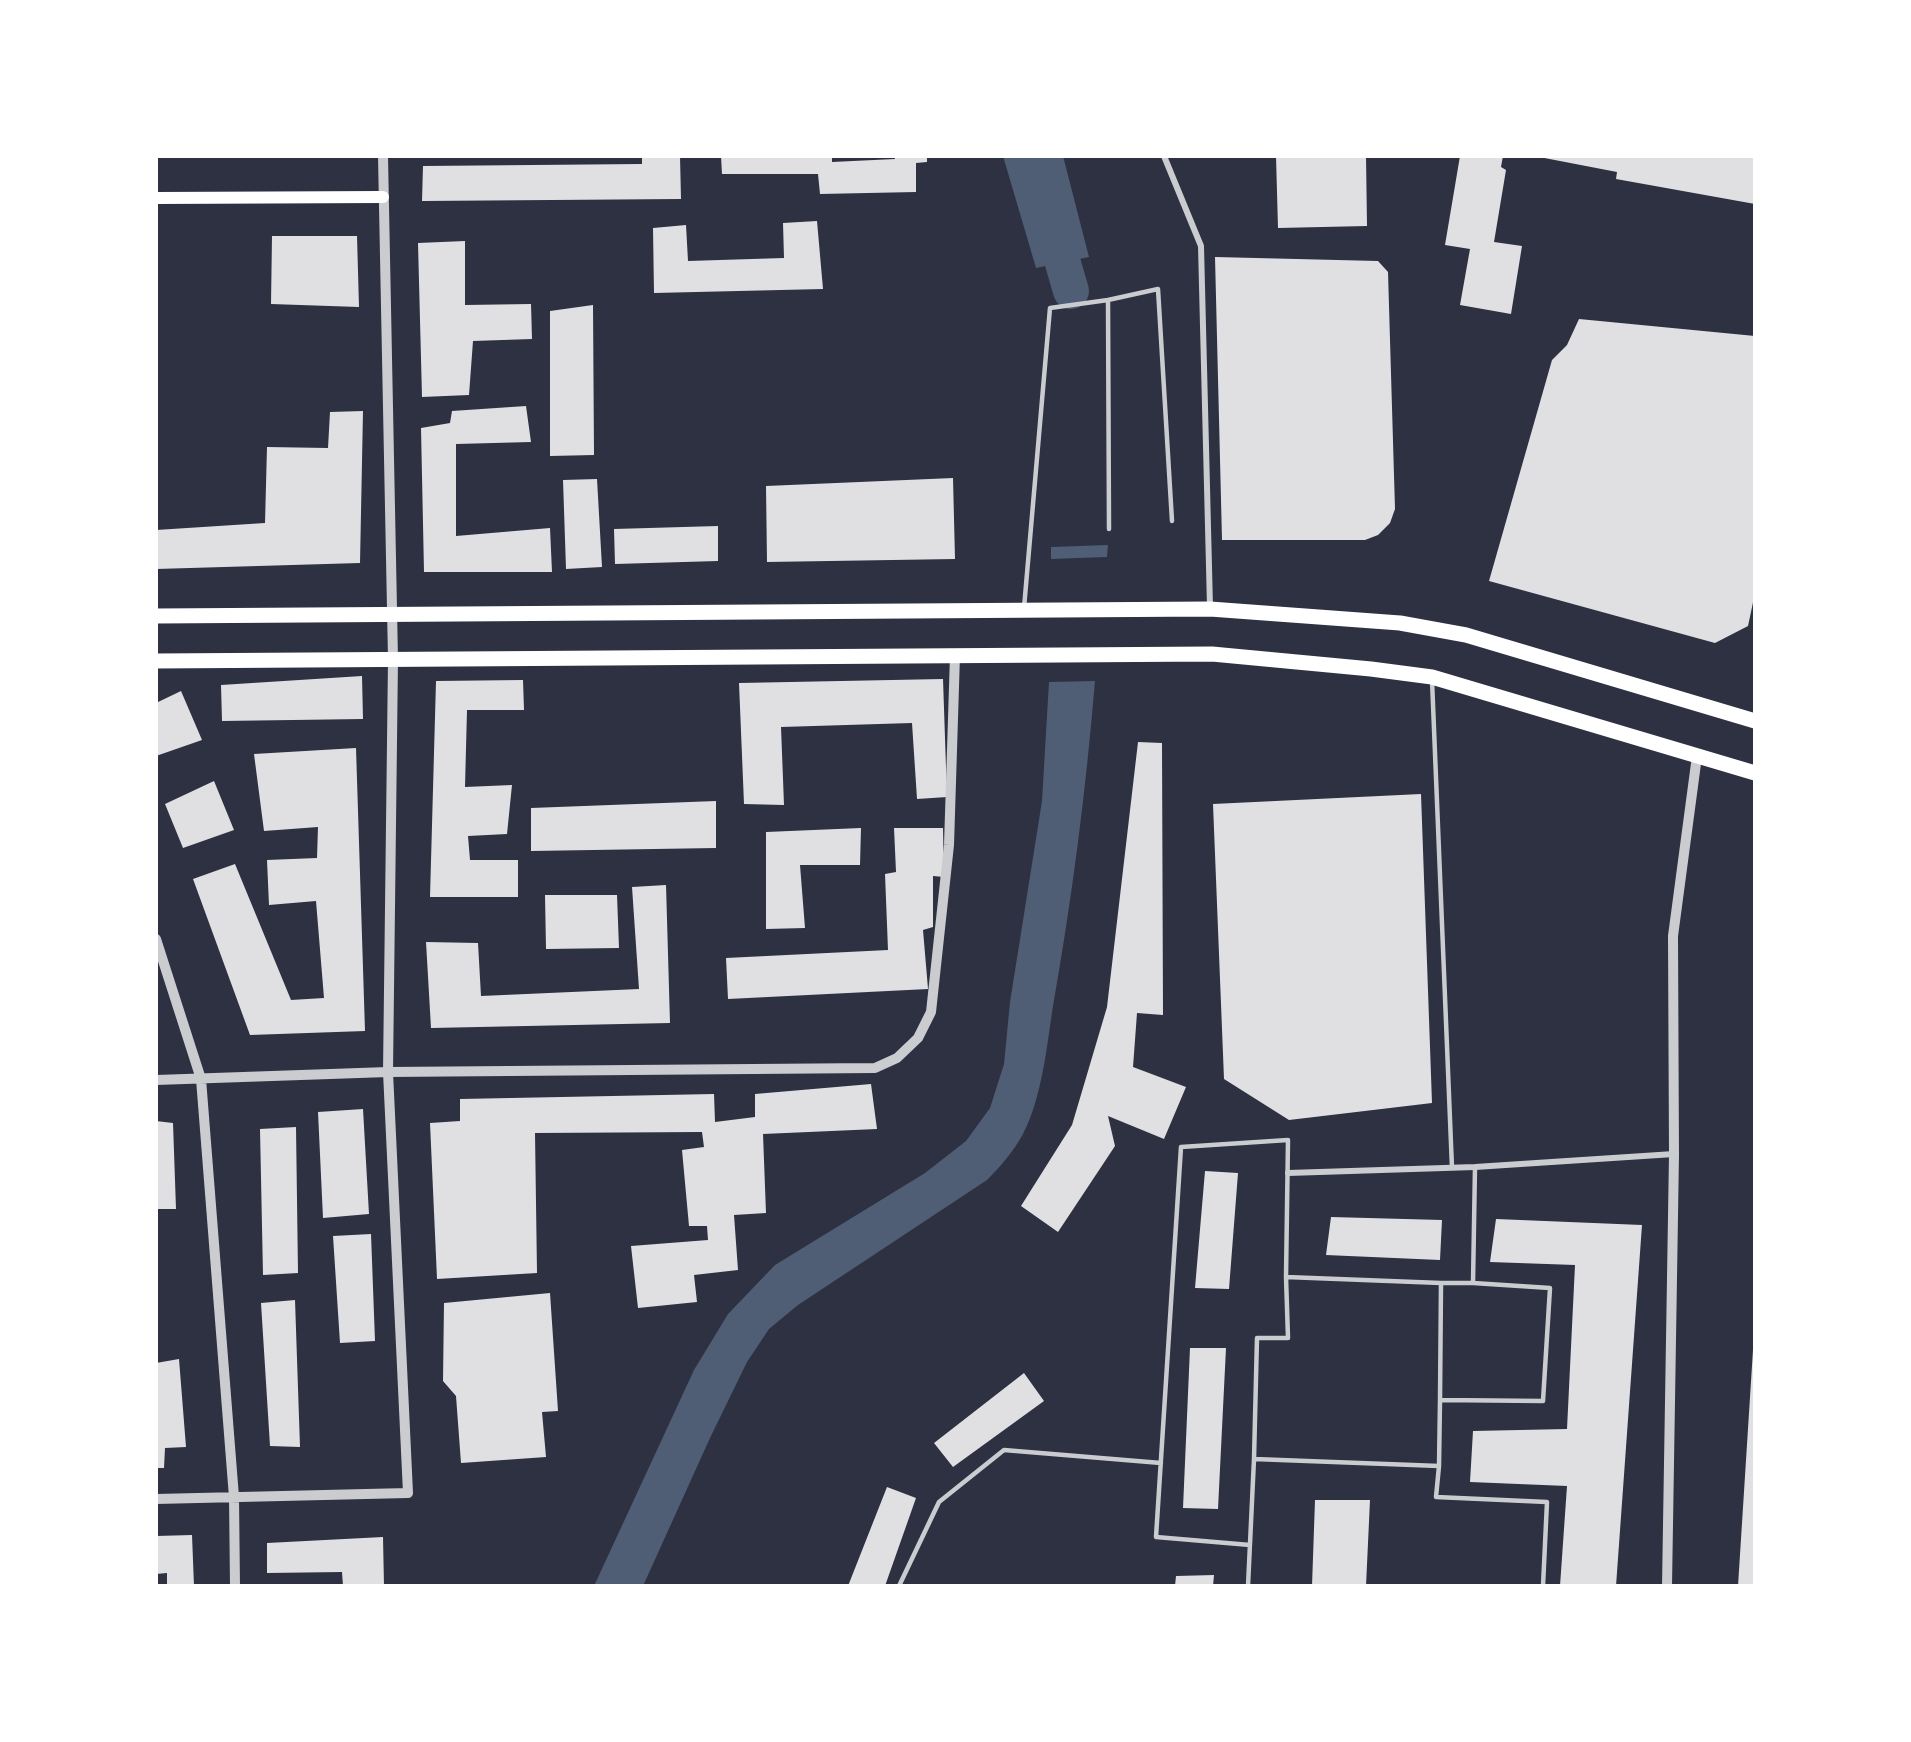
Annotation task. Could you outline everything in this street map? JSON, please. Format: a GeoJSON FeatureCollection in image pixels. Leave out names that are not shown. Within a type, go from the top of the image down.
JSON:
{"type":"FeatureCollection","features":[{"type":"Feature","properties":{"kind":"main road"},"geometry":{"type":"LineString","coordinates":[[156,198],[383,197]]}},
{"type":"Feature","properties":{"kind":"main road"},"geometry":{"type":"LineString","coordinates":[[156,616],[1210,609],[1401,623],[1466,635],[1755,722]]}},
{"type":"Feature","properties":{"kind":"main road"},"geometry":{"type":"LineString","coordinates":[[156,661],[1212,654],[1371,669],[1432,678],[1755,773]]}},
{"type":"Feature","properties":{"kind":"street"},"geometry":{"type":"LineString","coordinates":[[156,1499],[408,1493],[388,1072],[393,659],[383,156]]}},
{"type":"Feature","properties":{"kind":"street"},"geometry":{"type":"LineString","coordinates":[[1164,156],[1201,246],[1210,609]]}},
{"type":"Feature","properties":{"kind":"street"},"geometry":{"type":"LineString","coordinates":[[156,1080],[388,1072],[875,1068],[897,1058],[918,1038],[931,1012],[949,845],[955,655]]}},
{"type":"Feature","properties":{"kind":"street"},"geometry":{"type":"LineString","coordinates":[[1667,1586],[1674,1154],[1673,936],[1697,756]]}},
{"type":"Feature","properties":{"kind":"street"},"geometry":{"type":"LineString","coordinates":[[156,939],[201,1079],[234,1497],[235,1586]]}},
{"type":"Feature","properties":{"kind":"street"},"geometry":{"type":"LineString","coordinates":[[1288,1173],[1475,1167],[1674,1154]]}},
{"type":"Feature","properties":{"kind":"lane"},"geometry":{"type":"LineString","coordinates":[[1024,611],[1050,308],[1108,300],[1158,289],[1172,521]]}},
{"type":"Feature","properties":{"kind":"lane"},"geometry":{"type":"LineString","coordinates":[[1108,300],[1109,528]]}},
{"type":"Feature","properties":{"kind":"lane"},"geometry":{"type":"LineString","coordinates":[[1432,678],[1452,1168]]}},
{"type":"Feature","properties":{"kind":"lane"},"geometry":{"type":"LineString","coordinates":[[1248,1586],[1250,1545],[1254,1459],[1257,1338],[1288,1338],[1286,1277],[1288,1140],[1181,1147],[1156,1537],[1250,1545]]}},
{"type":"Feature","properties":{"kind":"lane"},"geometry":{"type":"LineString","coordinates":[[1473,1283],[1475,1167]]}},
{"type":"Feature","properties":{"kind":"lane"},"geometry":{"type":"LineString","coordinates":[[1286,1277],[1550,1288],[1543,1401],[1440,1400]]}},
{"type":"Feature","properties":{"kind":"lane"},"geometry":{"type":"LineString","coordinates":[[1441,1283],[1439,1466],[1436,1497],[1547,1502],[1543,1586]]}},
{"type":"Feature","properties":{"kind":"lane"},"geometry":{"type":"LineString","coordinates":[[899,1586],[939,1502],[1004,1450],[1161,1463]]}},
{"type":"Feature","properties":{"kind":"lane"},"geometry":{"type":"LineString","coordinates":[[1254,1459],[1439,1466]]}},
{"type":"Feature","properties":{"kind":"water"},"geometry":{"type":"Polygon","coordinates":[[[1003,156],[1063,156],[1089,257],[1036,268],[1003,156]]]}},
{"type":"Feature","properties":{"kind":"water"},"geometry":{"type":"Polygon","coordinates":[[[1108,545],[1107,557],[1051,559],[1051,547],[1108,545]]]}},
{"type":"Feature","properties":{"kind":"water"},"geometry":{"type":"Polygon","coordinates":[[[1095,681],[1078,844],[1046,1054],[1035,1104],[1023,1134],[987,1180],[798,1305],[769,1329],[747,1362],[643,1586],[594,1586],[694,1370],[728,1314],[775,1265],[925,1173],[966,1141],[990,1108],[1004,1064],[1010,1002],[1042,801],[1049,682],[1095,681]]]}},
{"type":"Feature","properties":{"kind":"building"},"geometry":{"type":"Polygon","coordinates":[[[642,156],[680,156],[681,199],[422,201],[423,166],[642,164],[642,156]]]}},
{"type":"Feature","properties":{"kind":"building"},"geometry":{"type":"Polygon","coordinates":[[[721,156],[832,156],[832,162],[895,159],[894,156],[927,156],[927,162],[916,163],[916,192],[820,194],[818,174],[722,174],[721,156]]]}},
{"type":"Feature","properties":{"kind":"building"},"geometry":{"type":"Polygon","coordinates":[[[1276,156],[1366,156],[1367,226],[1278,228],[1276,156]]]}},
{"type":"Feature","properties":{"kind":"building"},"geometry":{"type":"Polygon","coordinates":[[[1460,156],[1503,156],[1501,167],[1506,170],[1494,242],[1522,246],[1511,314],[1460,305],[1470,249],[1445,245],[1460,156]]]}},
{"type":"Feature","properties":{"kind":"building"},"geometry":{"type":"Polygon","coordinates":[[[1534,156],[1755,156],[1755,204],[1616,179],[1617,172],[1534,156]]]}},
{"type":"Feature","properties":{"kind":"building"},"geometry":{"type":"Polygon","coordinates":[[[817,221],[823,289],[654,293],[653,228],[686,225],[688,261],[784,258],[783,223],[817,221]]]}},
{"type":"Feature","properties":{"kind":"building"},"geometry":{"type":"Polygon","coordinates":[[[272,236],[357,236],[359,307],[271,304],[272,236]]]}},
{"type":"Feature","properties":{"kind":"building"},"geometry":{"type":"Polygon","coordinates":[[[465,241],[465,305],[531,304],[532,339],[473,341],[469,395],[422,397],[418,243],[465,241]]]}},
{"type":"Feature","properties":{"kind":"building"},"geometry":{"type":"Polygon","coordinates":[[[1215,257],[1378,261],[1388,272],[1395,509],[1390,523],[1378,535],[1365,540],[1222,540],[1215,257]]]}},
{"type":"Feature","properties":{"kind":"building"},"geometry":{"type":"Polygon","coordinates":[[[593,305],[594,455],[550,456],[550,311],[593,305]]]}},
{"type":"Feature","properties":{"kind":"building"},"geometry":{"type":"Polygon","coordinates":[[[1579,319],[1755,336],[1755,593],[1748,626],[1715,643],[1489,581],[1552,360],[1567,345],[1579,319]]]}},
{"type":"Feature","properties":{"kind":"building"},"geometry":{"type":"Polygon","coordinates":[[[526,406],[531,442],[456,444],[456,536],[550,528],[552,572],[424,572],[421,428],[450,423],[452,411],[526,406]]]}},
{"type":"Feature","properties":{"kind":"building"},"geometry":{"type":"Polygon","coordinates":[[[363,411],[360,563],[156,569],[156,530],[265,523],[267,447],[328,448],[330,412],[363,411]]]}},
{"type":"Feature","properties":{"kind":"building"},"geometry":{"type":"Polygon","coordinates":[[[953,478],[955,559],[767,562],[766,486],[953,478]]]}},
{"type":"Feature","properties":{"kind":"building"},"geometry":{"type":"Polygon","coordinates":[[[597,479],[602,567],[566,569],[563,480],[597,479]]]}},
{"type":"Feature","properties":{"kind":"building"},"geometry":{"type":"Polygon","coordinates":[[[718,526],[718,561],[615,564],[614,529],[718,526]]]}},
{"type":"Feature","properties":{"kind":"building"},"geometry":{"type":"Polygon","coordinates":[[[362,676],[363,719],[222,721],[221,685],[362,676]]]}},
{"type":"Feature","properties":{"kind":"building"},"geometry":{"type":"Polygon","coordinates":[[[943,679],[947,797],[917,799],[912,723],[781,727],[784,805],[744,804],[739,683],[943,679]]]}},
{"type":"Feature","properties":{"kind":"building"},"geometry":{"type":"Polygon","coordinates":[[[523,680],[524,710],[467,710],[465,787],[512,785],[507,834],[468,836],[470,860],[518,860],[518,897],[430,897],[436,681],[523,680]]]}},
{"type":"Feature","properties":{"kind":"building"},"geometry":{"type":"Polygon","coordinates":[[[181,691],[202,740],[156,756],[156,703],[181,691]]]}},
{"type":"Feature","properties":{"kind":"building"},"geometry":{"type":"Polygon","coordinates":[[[1138,742],[1162,743],[1163,1015],[1137,1013],[1133,1067],[1186,1087],[1164,1139],[1108,1116],[1115,1146],[1058,1232],[1021,1206],[1072,1125],[1107,1007],[1138,742]]]}},
{"type":"Feature","properties":{"kind":"building"},"geometry":{"type":"Polygon","coordinates":[[[356,748],[365,1031],[250,1035],[193,879],[235,864],[291,1000],[324,998],[316,901],[269,905],[267,860],[317,858],[318,827],[264,831],[254,754],[356,748]]]}},
{"type":"Feature","properties":{"kind":"building"},"geometry":{"type":"Polygon","coordinates":[[[214,781],[234,830],[183,848],[165,804],[214,781]]]}},
{"type":"Feature","properties":{"kind":"building"},"geometry":{"type":"Polygon","coordinates":[[[1421,794],[1432,1103],[1289,1120],[1224,1079],[1213,804],[1421,794]]]}},
{"type":"Feature","properties":{"kind":"building"},"geometry":{"type":"Polygon","coordinates":[[[716,801],[716,848],[531,851],[531,808],[716,801]]]}},
{"type":"Feature","properties":{"kind":"building"},"geometry":{"type":"Polygon","coordinates":[[[861,828],[860,865],[800,865],[805,928],[766,929],[766,832],[861,828]]]}},
{"type":"Feature","properties":{"kind":"building"},"geometry":{"type":"Polygon","coordinates":[[[894,828],[943,828],[944,877],[933,876],[933,927],[923,930],[928,989],[728,999],[726,958],[888,950],[885,874],[896,872],[894,828]]]}},
{"type":"Feature","properties":{"kind":"building"},"geometry":{"type":"Polygon","coordinates":[[[666,885],[670,1023],[431,1028],[426,942],[478,943],[481,996],[639,989],[632,887],[666,885]]]}},
{"type":"Feature","properties":{"kind":"building"},"geometry":{"type":"Polygon","coordinates":[[[545,895],[617,895],[619,948],[546,949],[545,895]]]}},
{"type":"Feature","properties":{"kind":"building"},"geometry":{"type":"Polygon","coordinates":[[[871,1084],[877,1129],[763,1134],[766,1213],[734,1215],[738,1270],[694,1275],[697,1302],[638,1308],[631,1246],[708,1240],[707,1226],[689,1226],[682,1150],[704,1147],[702,1132],[535,1133],[537,1273],[437,1279],[430,1123],[460,1121],[460,1099],[714,1094],[715,1122],[755,1117],[755,1094],[871,1084]]]}},
{"type":"Feature","properties":{"kind":"building"},"geometry":{"type":"Polygon","coordinates":[[[363,1109],[369,1214],[323,1218],[318,1112],[363,1109]]]}},
{"type":"Feature","properties":{"kind":"building"},"geometry":{"type":"Polygon","coordinates":[[[156,1121],[173,1123],[176,1209],[156,1209],[156,1121]]]}},
{"type":"Feature","properties":{"kind":"building"},"geometry":{"type":"Polygon","coordinates":[[[296,1127],[298,1273],[263,1275],[260,1129],[296,1127]]]}},
{"type":"Feature","properties":{"kind":"building"},"geometry":{"type":"Polygon","coordinates":[[[1205,1171],[1238,1173],[1229,1289],[1195,1288],[1205,1171]]]}},
{"type":"Feature","properties":{"kind":"building"},"geometry":{"type":"Polygon","coordinates":[[[1331,1217],[1442,1220],[1440,1260],[1326,1255],[1331,1217]]]}},
{"type":"Feature","properties":{"kind":"building"},"geometry":{"type":"Polygon","coordinates":[[[1496,1219],[1642,1225],[1616,1586],[1560,1586],[1567,1486],[1470,1482],[1473,1431],[1567,1429],[1575,1265],[1490,1262],[1496,1219]]]}},
{"type":"Feature","properties":{"kind":"building"},"geometry":{"type":"Polygon","coordinates":[[[371,1234],[375,1341],[340,1343],[333,1236],[371,1234]]]}},
{"type":"Feature","properties":{"kind":"building"},"geometry":{"type":"Polygon","coordinates":[[[550,1293],[558,1411],[542,1412],[546,1457],[461,1463],[456,1396],[443,1381],[444,1303],[550,1293]]]}},
{"type":"Feature","properties":{"kind":"building"},"geometry":{"type":"Polygon","coordinates":[[[295,1300],[300,1447],[270,1446],[261,1303],[295,1300]]]}},
{"type":"Feature","properties":{"kind":"building"},"geometry":{"type":"Polygon","coordinates":[[[1190,1348],[1226,1348],[1218,1509],[1183,1508],[1190,1348]]]}},
{"type":"Feature","properties":{"kind":"building"},"geometry":{"type":"Polygon","coordinates":[[[1753,1350],[1755,1350],[1755,1586],[1738,1586],[1753,1350]]]}},
{"type":"Feature","properties":{"kind":"building"},"geometry":{"type":"Polygon","coordinates":[[[179,1359],[186,1447],[165,1448],[164,1468],[156,1468],[156,1363],[179,1359]]]}},
{"type":"Feature","properties":{"kind":"building"},"geometry":{"type":"Polygon","coordinates":[[[1024,1373],[1044,1401],[953,1467],[934,1443],[1024,1373]]]}},
{"type":"Feature","properties":{"kind":"building"},"geometry":{"type":"Polygon","coordinates":[[[887,1487],[916,1498],[885,1586],[848,1586],[887,1487]]]}},
{"type":"Feature","properties":{"kind":"building"},"geometry":{"type":"Polygon","coordinates":[[[1315,1500],[1370,1500],[1366,1586],[1312,1586],[1315,1500]]]}},
{"type":"Feature","properties":{"kind":"building"},"geometry":{"type":"Polygon","coordinates":[[[192,1535],[194,1586],[167,1586],[167,1573],[156,1574],[156,1536],[192,1535]]]}},
{"type":"Feature","properties":{"kind":"building"},"geometry":{"type":"Polygon","coordinates":[[[383,1537],[384,1586],[343,1586],[342,1572],[267,1573],[267,1543],[383,1537]]]}},
{"type":"Feature","properties":{"kind":"building"},"geometry":{"type":"Polygon","coordinates":[[[1214,1575],[1213,1586],[1175,1586],[1176,1576],[1214,1575]]]}},
{"type":"Feature","properties":{"kind":"waterway"},"geometry":{"type":"LineString","coordinates":[[1032,156],[1071,291]]}}]}
